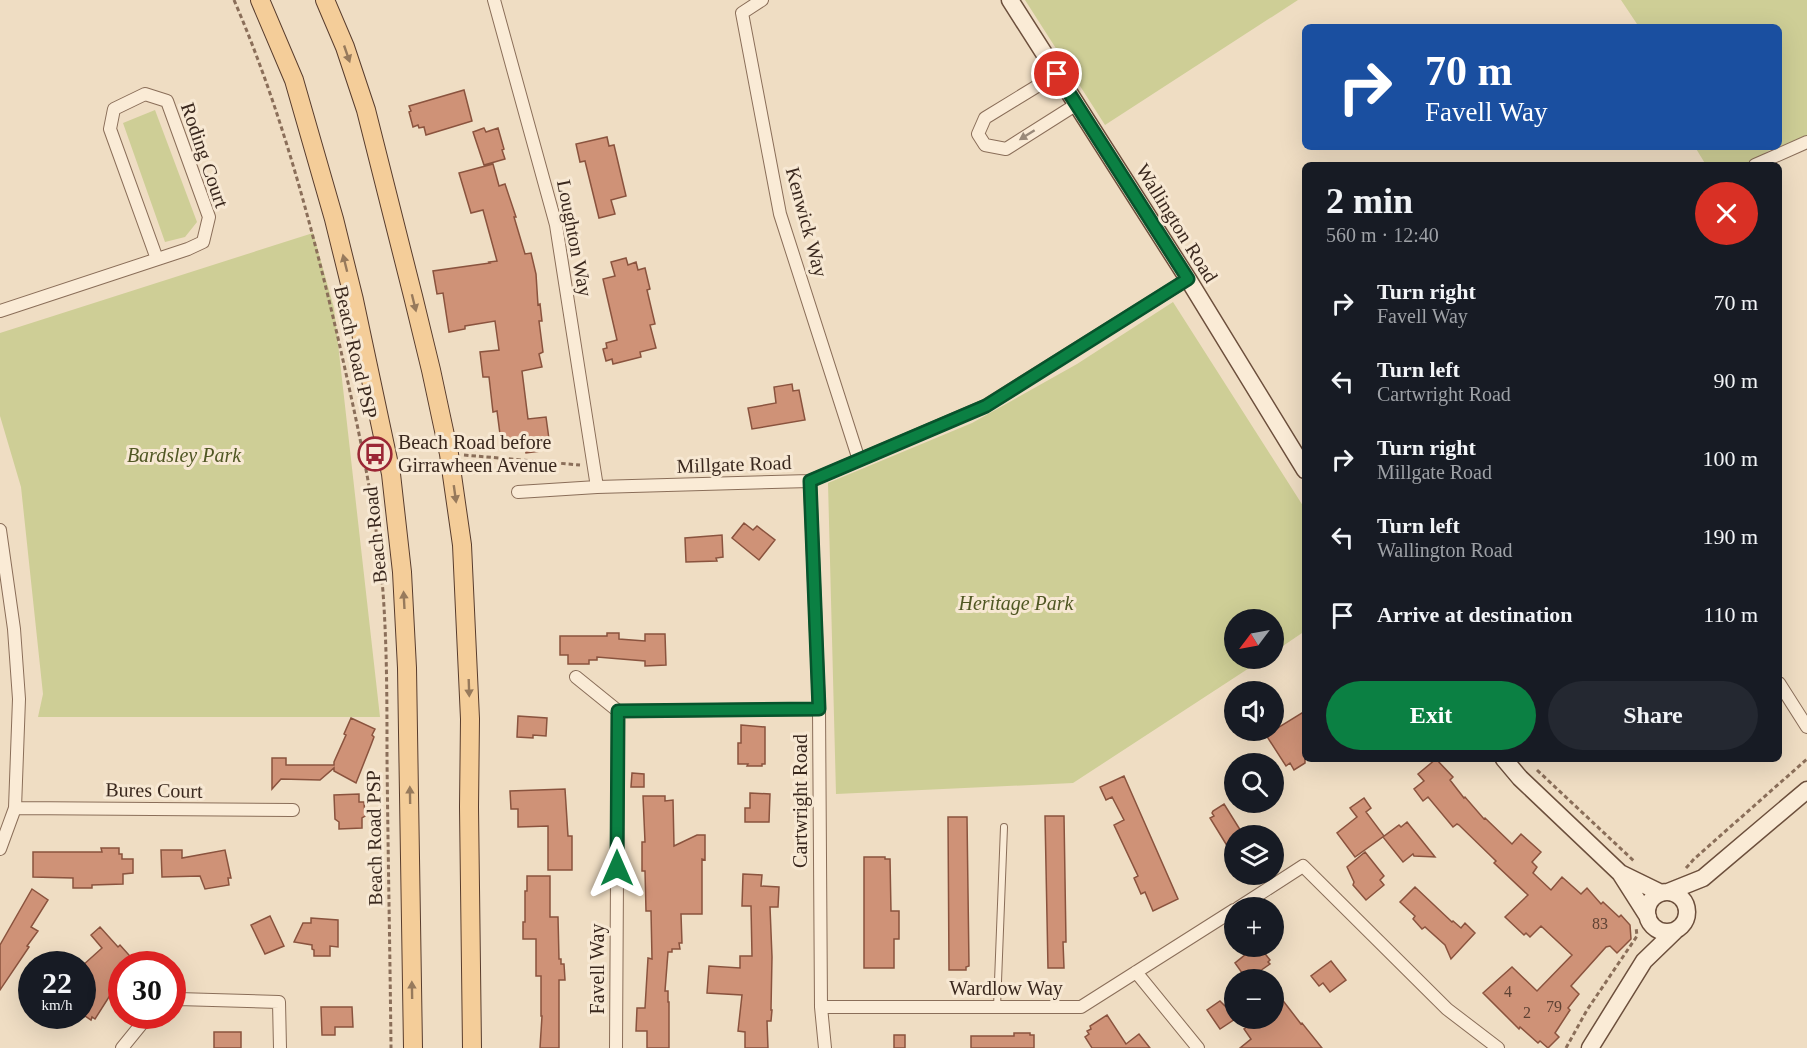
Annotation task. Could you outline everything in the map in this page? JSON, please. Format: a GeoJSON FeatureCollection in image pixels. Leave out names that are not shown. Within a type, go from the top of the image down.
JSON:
{"type":"FeatureCollection","features":[{"type":"Feature","properties":{"kind":"main road","name":"Beach Road"},"geometry":{"type":"LineString","coordinates":[[260,0],[294,80],[334,219],[354,300],[391,474],[402,572],[407,668],[412,1048]]}},
{"type":"Feature","properties":{"kind":"main road"},"geometry":{"type":"LineString","coordinates":[[325,0],[345,47],[366,110],[431,370],[449,454],[462,545],[470,719],[472,1048]]}},
{"type":"Feature","properties":{"kind":"street","name":"Loughton Way"},"geometry":{"type":"LineString","coordinates":[[494,0],[556,225],[597,488]]}},
{"type":"Feature","properties":{"kind":"street","name":"Kenwick Way"},"geometry":{"type":"LineString","coordinates":[[762,0],[742,13],[780,214],[860,460]]}},
{"type":"Feature","properties":{"kind":"street","name":"Wallington Road"},"geometry":{"type":"LineString","coordinates":[[1010,0],[1299,448]]}},
{"type":"Feature","properties":{"kind":"street"},"geometry":{"type":"LineString","coordinates":[[1057,74],[985,118],[978,134],[985,145],[1006,148],[1077,104]]}},
{"type":"Feature","properties":{"kind":"street","name":"Roding Court"},"geometry":{"type":"LineString","coordinates":[[0,311],[188,249],[203,242],[209,217],[166,101],[145,94],[114,109],[110,129],[157,259]]}},
{"type":"Feature","properties":{"kind":"street"},"geometry":{"type":"LineString","coordinates":[[1762,162],[1807,142]]}},
{"type":"Feature","properties":{"kind":"street","name":"Millgate Road"},"geometry":{"type":"LineString","coordinates":[[518,492],[810,481],[986,406],[1188,279]]}},
{"type":"Feature","properties":{"kind":"street","name":"Cartwright Road"},"geometry":{"type":"LineString","coordinates":[[810,481],[819,709],[821,1007],[825,1048]]}},
{"type":"Feature","properties":{"kind":"street"},"geometry":{"type":"LineString","coordinates":[[0,530],[14,629],[19,699],[15,808],[0,849]]}},
{"type":"Feature","properties":{"kind":"street"},"geometry":{"type":"LineString","coordinates":[[576,677],[618,711],[819,709]]}},
{"type":"Feature","properties":{"kind":"street"},"geometry":{"type":"LineString","coordinates":[[1782,688],[1807,727]]}},
{"type":"Feature","properties":{"kind":"street","name":"Favell Way"},"geometry":{"type":"LineString","coordinates":[[616,1048],[618,711]]}},
{"type":"Feature","properties":{"kind":"street"},"geometry":{"type":"LineString","coordinates":[[1507,762],[1520,778],[1620,873],[1664,892],[1675,893],[1681,897],[1688,909]]}},
{"type":"Feature","properties":{"kind":"street"},"geometry":{"type":"LineString","coordinates":[[1644,961],[1645,922],[1647,910],[1654,896],[1703,878],[1807,790]]}},
{"type":"Feature","properties":{"kind":"street","name":"Bures Court"},"geometry":{"type":"LineString","coordinates":[[15,808],[293,810]]}},
{"type":"Feature","properties":{"kind":"street","name":"Wardlow Way"},"geometry":{"type":"LineString","coordinates":[[1255,897],[1303,866],[1447,1009],[1498,1048]]}},
{"type":"Feature","properties":{"kind":"street"},"geometry":{"type":"LineString","coordinates":[[1620,873],[1645,922],[1662,931],[1675,931]]}},
{"type":"Feature","properties":{"kind":"street"},"geometry":{"type":"LineString","coordinates":[[1590,1048],[1644,961],[1685,922],[1688,909],[1703,878]]}},
{"type":"Feature","properties":{"kind":"street","name":"Wardlow Way"},"geometry":{"type":"LineString","coordinates":[[821,1007],[1081,1007],[1224,917]]}},
{"type":"Feature","properties":{"kind":"street"},"geometry":{"type":"LineString","coordinates":[[1136,972],[1198,1048]]}},
{"type":"Feature","properties":{"kind":"street"},"geometry":{"type":"LineString","coordinates":[[186,999],[279,1002],[280,1048]]}},
{"type":"Feature","properties":{"kind":"street"},"geometry":{"type":"LineString","coordinates":[[122,1048],[137,1029]]}},
{"type":"Feature","properties":{"kind":"lane"},"geometry":{"type":"LineString","coordinates":[[998,1008],[1004,827]]}},
{"type":"Feature","properties":{"kind":"path","name":"Beach Road PSP"},"geometry":{"type":"LineString","coordinates":[[234,0],[255,49],[284,132],[310,223],[362,442],[376,530],[383,591],[388,683],[391,1048]]}},
{"type":"Feature","properties":{"kind":"path"},"geometry":{"type":"LineString","coordinates":[[449,454],[594,466]]}},
{"type":"Feature","properties":{"kind":"path"},"geometry":{"type":"LineString","coordinates":[[1680,875],[1694,859],[1807,759]]}},
{"type":"Feature","properties":{"kind":"path"},"geometry":{"type":"LineString","coordinates":[[1532,766],[1650,876],[1643,884]]}},
{"type":"Feature","properties":{"kind":"path"},"geometry":{"type":"LineString","coordinates":[[1566,1048],[1587,1010],[1645,922]]}},
{"type":"Feature","properties":{"kind":"green space"},"geometry":{"type":"Polygon","coordinates":[[[1025,0],[1298,0],[1105,125],[1025,0]]]}},
{"type":"Feature","properties":{"kind":"green space"},"geometry":{"type":"Polygon","coordinates":[[[1621,0],[1807,0],[1807,136],[1782,146],[1782,24],[1637,24],[1621,0]]]}},
{"type":"Feature","properties":{"kind":"green space"},"geometry":{"type":"Polygon","coordinates":[[[155,110],[197,222],[185,237],[165,242],[123,123],[155,110]]]}},
{"type":"Feature","properties":{"kind":"green space"},"geometry":{"type":"Polygon","coordinates":[[[1697,150],[1770,150],[1751,162],[1704,162],[1697,150]]]}},
{"type":"Feature","properties":{"kind":"green space","name":"Bardsley Park"},"geometry":{"type":"Polygon","coordinates":[[[313,233],[334,308],[380,717],[38,717],[43,694],[21,487],[0,416],[0,333],[313,233]]]}},
{"type":"Feature","properties":{"kind":"green space","name":"Heritage Park"},"geometry":{"type":"Polygon","coordinates":[[[1173,302],[1302,504],[1302,633],[1284,645],[1284,609],[1224,609],[1224,669],[1248,669],[1229,681],[1224,681],[1224,684],[1073,783],[836,794],[828,483],[972,423],[1077,364],[1173,302]]]}},
{"type":"Feature","properties":{"kind":"building"},"geometry":{"type":"Polygon","coordinates":[[[464,90],[472,121],[426,135],[424,127],[419,128],[418,125],[413,127],[409,106],[464,90]]]}},
{"type":"Feature","properties":{"kind":"building"},"geometry":{"type":"Polygon","coordinates":[[[484,128],[486,132],[498,128],[505,159],[484,165],[473,132],[484,128]]]}},
{"type":"Feature","properties":{"kind":"building"},"geometry":{"type":"Polygon","coordinates":[[[607,137],[609,146],[614,145],[626,196],[611,200],[615,214],[599,218],[585,161],[580,162],[576,144],[607,137]]]}},
{"type":"Feature","properties":{"kind":"building"},"geometry":{"type":"Polygon","coordinates":[[[493,164],[499,186],[505,184],[525,254],[531,253],[542,321],[539,321],[543,352],[539,354],[542,367],[522,371],[528,419],[546,417],[549,439],[539,440],[540,451],[526,453],[524,442],[509,444],[509,441],[501,442],[497,411],[493,412],[489,377],[483,377],[480,352],[499,350],[495,321],[465,326],[465,329],[449,332],[443,293],[437,294],[433,271],[497,261],[483,210],[471,213],[459,173],[493,164]]]}},
{"type":"Feature","properties":{"kind":"building"},"geometry":{"type":"Polygon","coordinates":[[[626,258],[628,265],[636,262],[638,270],[645,268],[650,289],[647,290],[655,324],[650,325],[656,348],[640,352],[641,357],[613,364],[612,359],[606,361],[603,349],[607,348],[606,343],[617,340],[603,279],[615,276],[611,262],[626,258]]]}},
{"type":"Feature","properties":{"kind":"building"},"geometry":{"type":"Polygon","coordinates":[[[792,384],[793,391],[799,390],[805,420],[752,429],[748,408],[776,403],[774,387],[792,384]]]}},
{"type":"Feature","properties":{"kind":"building"},"geometry":{"type":"Polygon","coordinates":[[[744,523],[753,530],[757,526],[775,540],[759,560],[732,538],[744,523]]]}},
{"type":"Feature","properties":{"kind":"building"},"geometry":{"type":"Polygon","coordinates":[[[722,535],[723,557],[716,558],[717,561],[686,562],[685,538],[722,535]]]}},
{"type":"Feature","properties":{"kind":"building"},"geometry":{"type":"Polygon","coordinates":[[[607,633],[619,633],[619,639],[645,641],[645,634],[665,634],[666,665],[645,666],[645,661],[597,657],[597,660],[589,660],[589,664],[568,664],[568,655],[560,655],[560,636],[607,636],[607,633]]]}},
{"type":"Feature","properties":{"kind":"building"},"geometry":{"type":"Polygon","coordinates":[[[1302,713],[1302,762],[1305,763],[1294,770],[1290,763],[1286,766],[1284,763],[1284,753],[1278,753],[1270,741],[1284,741],[1284,724],[1302,713]]]}},
{"type":"Feature","properties":{"kind":"building"},"geometry":{"type":"Polygon","coordinates":[[[518,716],[547,718],[546,736],[517,737],[518,716]]]}},
{"type":"Feature","properties":{"kind":"building"},"geometry":{"type":"Polygon","coordinates":[[[351,718],[375,729],[356,783],[334,771],[334,768],[320,780],[281,779],[272,789],[272,758],[286,758],[286,765],[334,765],[351,718]]]}},
{"type":"Feature","properties":{"kind":"building"},"geometry":{"type":"Polygon","coordinates":[[[741,725],[765,727],[765,764],[762,766],[738,764],[741,725]]]}},
{"type":"Feature","properties":{"kind":"building"},"geometry":{"type":"Polygon","coordinates":[[[1432,762],[1439,762],[1453,777],[1450,780],[1464,798],[1512,844],[1521,834],[1541,852],[1532,862],[1537,867],[1533,873],[1551,890],[1562,877],[1581,894],[1587,888],[1601,904],[1603,902],[1619,917],[1621,915],[1630,925],[1631,939],[1617,953],[1610,946],[1606,947],[1571,986],[1579,994],[1568,1008],[1570,1010],[1555,1033],[1559,1037],[1548,1048],[1540,1041],[1538,1043],[1520,1027],[1519,1029],[1483,993],[1512,967],[1537,991],[1572,955],[1541,926],[1530,937],[1526,933],[1524,935],[1505,917],[1528,895],[1459,825],[1453,827],[1428,797],[1423,801],[1414,789],[1424,781],[1418,774],[1432,762]]]}},
{"type":"Feature","properties":{"kind":"building"},"geometry":{"type":"Polygon","coordinates":[[[632,773],[644,774],[644,787],[631,787],[632,773]]]}},
{"type":"Feature","properties":{"kind":"building"},"geometry":{"type":"Polygon","coordinates":[[[1124,776],[1178,899],[1153,911],[1145,892],[1141,894],[1134,878],[1138,876],[1114,825],[1124,820],[1112,797],[1106,800],[1100,787],[1124,776]]]}},
{"type":"Feature","properties":{"kind":"building"},"geometry":{"type":"Polygon","coordinates":[[[565,789],[568,836],[572,836],[572,870],[548,870],[548,826],[518,827],[518,809],[511,809],[510,791],[565,789]]]}},
{"type":"Feature","properties":{"kind":"building"},"geometry":{"type":"Polygon","coordinates":[[[750,793],[770,794],[769,822],[745,822],[745,808],[750,808],[750,793]]]}},
{"type":"Feature","properties":{"kind":"building"},"geometry":{"type":"Polygon","coordinates":[[[359,794],[359,802],[364,802],[365,816],[362,818],[362,828],[339,829],[339,822],[335,819],[334,795],[359,794]]]}},
{"type":"Feature","properties":{"kind":"building"},"geometry":{"type":"Polygon","coordinates":[[[643,796],[665,796],[665,801],[673,800],[674,846],[697,835],[705,835],[705,860],[702,859],[702,914],[681,914],[682,943],[679,943],[680,949],[672,949],[672,952],[668,952],[665,991],[668,991],[669,1002],[669,1048],[647,1048],[647,1031],[636,1031],[637,1008],[645,1008],[648,958],[652,959],[651,911],[646,911],[645,871],[642,871],[642,842],[645,842],[643,796]]]}},
{"type":"Feature","properties":{"kind":"building"},"geometry":{"type":"Polygon","coordinates":[[[1364,798],[1371,808],[1366,812],[1384,836],[1355,857],[1337,833],[1357,817],[1350,808],[1364,798]]]}},
{"type":"Feature","properties":{"kind":"building"},"geometry":{"type":"Polygon","coordinates":[[[1224,804],[1224,813],[1230,813],[1237,825],[1224,825],[1224,841],[1210,818],[1214,816],[1213,811],[1224,804]]]}},
{"type":"Feature","properties":{"kind":"building"},"geometry":{"type":"Polygon","coordinates":[[[1045,816],[1064,816],[1066,942],[1063,942],[1064,968],[1048,968],[1045,816]]]}},
{"type":"Feature","properties":{"kind":"building"},"geometry":{"type":"Polygon","coordinates":[[[948,817],[967,817],[969,966],[966,970],[949,970],[948,817]]]}},
{"type":"Feature","properties":{"kind":"building"},"geometry":{"type":"Polygon","coordinates":[[[1407,822],[1435,857],[1414,856],[1413,854],[1403,862],[1383,837],[1407,822]]]}},
{"type":"Feature","properties":{"kind":"building"},"geometry":{"type":"Polygon","coordinates":[[[101,848],[119,848],[122,859],[133,859],[133,873],[123,874],[123,884],[73,888],[73,878],[33,877],[33,852],[102,852],[101,848]]]}},
{"type":"Feature","properties":{"kind":"building"},"geometry":{"type":"Polygon","coordinates":[[[161,850],[182,850],[182,858],[225,850],[231,878],[228,878],[229,885],[205,889],[200,876],[162,877],[161,850]]]}},
{"type":"Feature","properties":{"kind":"building"},"geometry":{"type":"Polygon","coordinates":[[[1365,852],[1384,876],[1380,880],[1384,885],[1366,900],[1353,885],[1354,882],[1347,867],[1365,852]]]}},
{"type":"Feature","properties":{"kind":"building"},"geometry":{"type":"Polygon","coordinates":[[[864,857],[890,859],[891,911],[899,911],[899,939],[894,939],[894,968],[864,968],[864,857]]]}},
{"type":"Feature","properties":{"kind":"building"},"geometry":{"type":"Polygon","coordinates":[[[743,874],[762,875],[761,886],[779,887],[778,907],[770,907],[772,1010],[771,1021],[767,1021],[768,1048],[745,1048],[745,1032],[738,1031],[742,995],[707,993],[709,966],[740,968],[740,956],[752,956],[751,906],[742,906],[743,874]]]}},
{"type":"Feature","properties":{"kind":"building"},"geometry":{"type":"Polygon","coordinates":[[[527,876],[550,876],[550,917],[558,917],[559,959],[561,959],[561,964],[564,964],[565,980],[559,980],[559,1048],[540,1048],[541,976],[536,976],[536,939],[523,939],[527,876]]]}},
{"type":"Feature","properties":{"kind":"building"},"geometry":{"type":"Polygon","coordinates":[[[1415,887],[1452,922],[1461,928],[1465,923],[1475,933],[1451,959],[1445,945],[1425,927],[1422,929],[1413,919],[1415,916],[1400,902],[1415,887]]]}},
{"type":"Feature","properties":{"kind":"building"},"geometry":{"type":"Polygon","coordinates":[[[32,889],[48,900],[31,927],[38,931],[27,946],[29,947],[26,951],[18,951],[18,963],[0,990],[0,945],[32,889]]]}},
{"type":"Feature","properties":{"kind":"building"},"geometry":{"type":"Polygon","coordinates":[[[270,916],[284,946],[265,954],[251,925],[270,916]]]}},
{"type":"Feature","properties":{"kind":"building"},"geometry":{"type":"Polygon","coordinates":[[[311,918],[338,920],[338,947],[330,946],[330,956],[314,956],[312,945],[294,942],[303,923],[311,923],[311,918]]]}},
{"type":"Feature","properties":{"kind":"building"},"geometry":{"type":"Polygon","coordinates":[[[100,927],[118,947],[120,945],[125,951],[108,951],[108,998],[96,1017],[96,953],[102,948],[91,935],[100,927]]]}},
{"type":"Feature","properties":{"kind":"building"},"geometry":{"type":"Polygon","coordinates":[[[1242,957],[1268,957],[1270,960],[1268,962],[1270,964],[1263,969],[1239,969],[1235,963],[1242,957]]]}},
{"type":"Feature","properties":{"kind":"building"},"geometry":{"type":"Polygon","coordinates":[[[1331,961],[1346,980],[1330,992],[1323,983],[1319,986],[1311,976],[1331,961]]]}},
{"type":"Feature","properties":{"kind":"building"},"geometry":{"type":"Polygon","coordinates":[[[1220,1001],[1224,1005],[1224,1026],[1220,1029],[1207,1010],[1220,1001]]]}},
{"type":"Feature","properties":{"kind":"building"},"geometry":{"type":"Polygon","coordinates":[[[1284,1002],[1322,1048],[1240,1048],[1251,1039],[1244,1029],[1284,1029],[1284,1002]]]}},
{"type":"Feature","properties":{"kind":"building"},"geometry":{"type":"Polygon","coordinates":[[[321,1007],[352,1007],[353,1027],[335,1027],[335,1035],[322,1035],[321,1007]]]}},
{"type":"Feature","properties":{"kind":"building"},"geometry":{"type":"Polygon","coordinates":[[[1107,1015],[1126,1044],[1139,1034],[1150,1048],[1092,1048],[1085,1037],[1089,1034],[1087,1031],[1091,1029],[1090,1026],[1107,1015]]]}},
{"type":"Feature","properties":{"kind":"building"},"geometry":{"type":"Polygon","coordinates":[[[214,1032],[241,1032],[241,1048],[214,1048],[214,1032]]]}},
{"type":"Feature","properties":{"kind":"building"},"geometry":{"type":"Polygon","coordinates":[[[1014,1033],[1034,1035],[1034,1048],[971,1048],[971,1036],[1014,1036],[1014,1033]]]}},
{"type":"Feature","properties":{"kind":"building"},"geometry":{"type":"Polygon","coordinates":[[[894,1035],[905,1035],[905,1048],[894,1048],[894,1035]]]}},
{"type":"Feature","properties":{"kind":"place","name":"Beach Road before Girrawheen Avenue"},"geometry":{"type":"Point","coordinates":[375,454]}},
{"type":"Feature","properties":{"kind":"route"},"geometry":{"type":"LineString","coordinates":[[617,868],[618,711],[819,709],[810,481],[986,406],[1188,279],[1057,74]]}}]}
